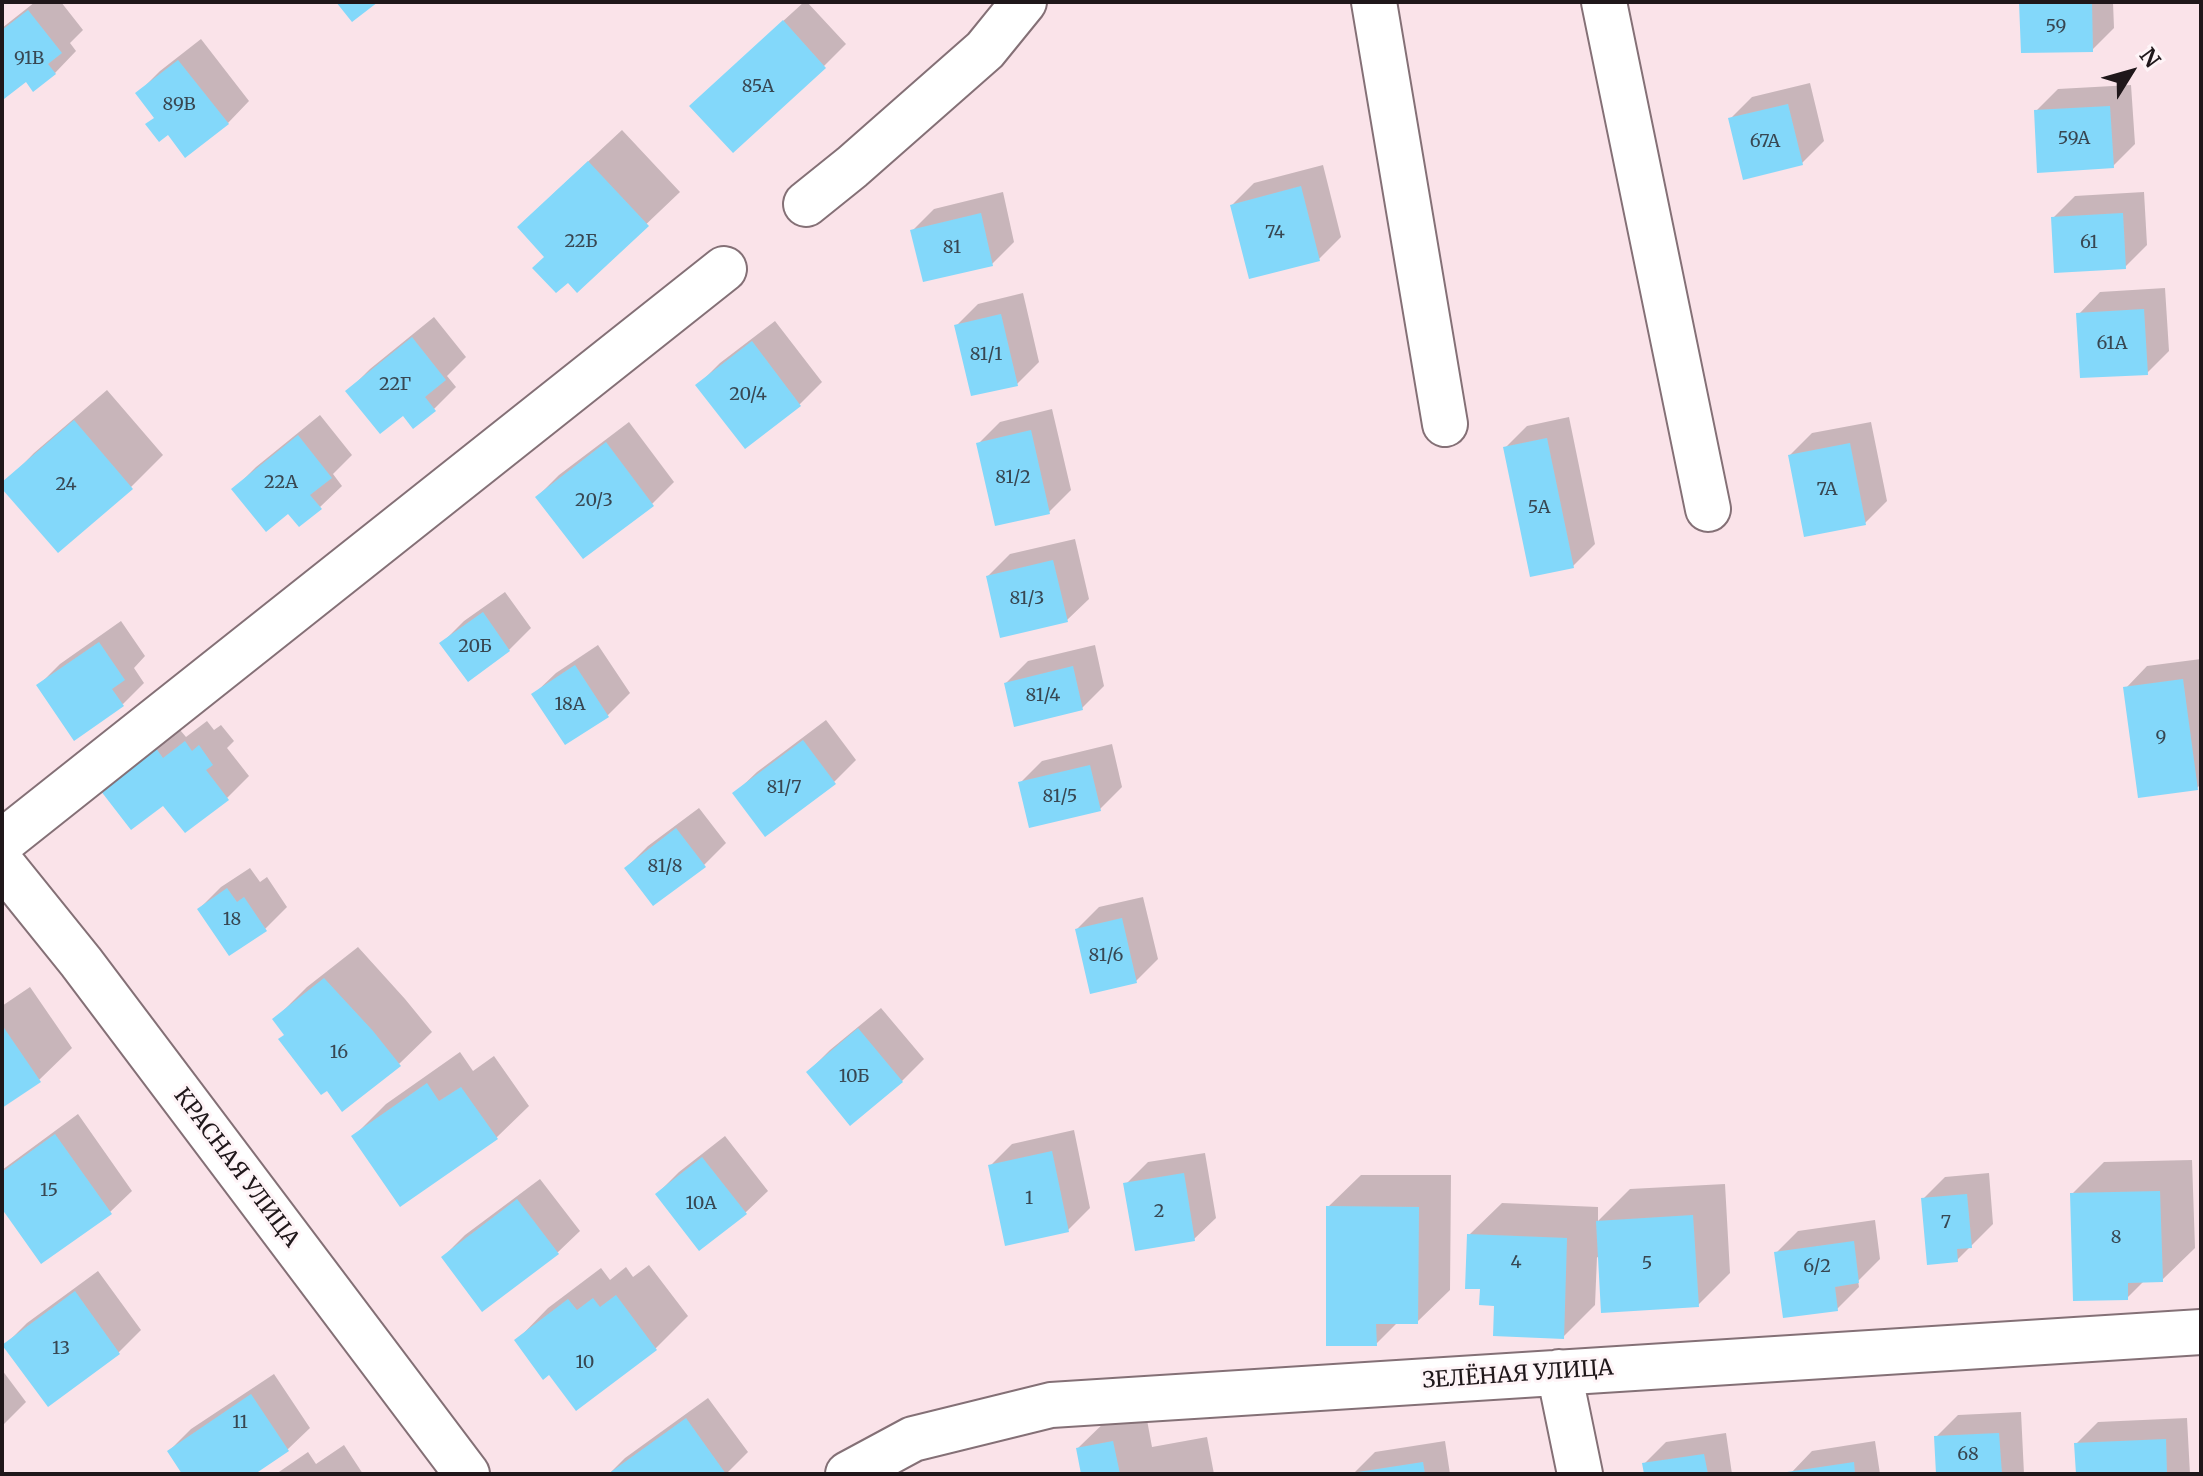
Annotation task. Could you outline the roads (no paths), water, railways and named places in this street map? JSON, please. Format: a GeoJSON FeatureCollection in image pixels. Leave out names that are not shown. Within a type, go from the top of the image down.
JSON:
{"type":"FeatureCollection","features":[{"type":"Feature","properties":{"kind":"street"},"geometry":{"type":"LineString","coordinates":[[806,204],[985,50],[1024,2]]}},
{"type":"Feature","properties":{"kind":"street"},"geometry":{"type":"LineString","coordinates":[[1374,2],[1445,424]]}},
{"type":"Feature","properties":{"kind":"street"},"geometry":{"type":"LineString","coordinates":[[1604,2],[1708,509]]}},
{"type":"Feature","properties":{"kind":"street"},"geometry":{"type":"LineString","coordinates":[[2,842],[724,269]]}},
{"type":"Feature","properties":{"kind":"street","name":"КРАСНАЯ УЛИЦА"},"geometry":{"type":"LineString","coordinates":[[2,864],[81,962],[467,1474]]}},
{"type":"Feature","properties":{"kind":"street","name":"ЗЕЛЁНАЯ УЛИЦА"},"geometry":{"type":"LineString","coordinates":[[848,1474],[913,1439],[1051,1405],[2201,1332]]}},
{"type":"Feature","properties":{"kind":"street"},"geometry":{"type":"LineString","coordinates":[[1559,1372],[1580,1474]]}}]}
